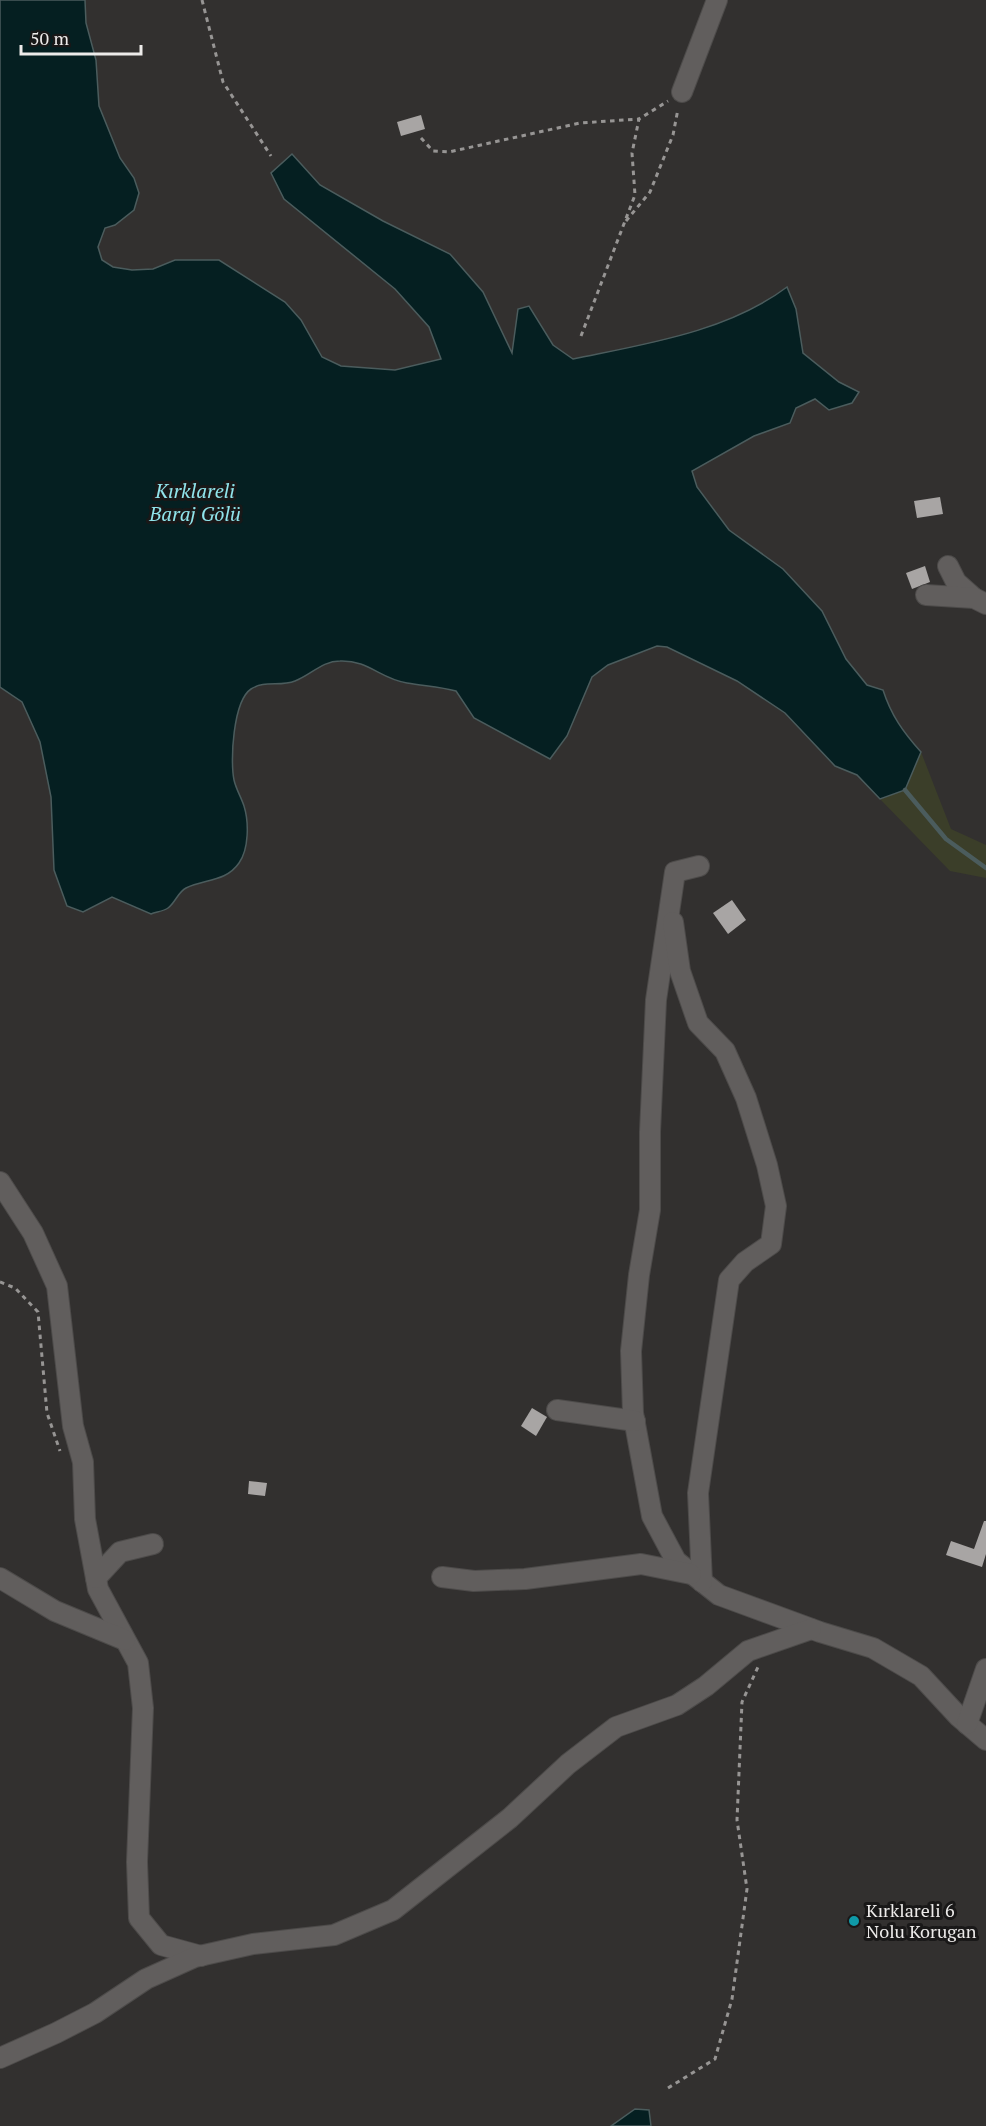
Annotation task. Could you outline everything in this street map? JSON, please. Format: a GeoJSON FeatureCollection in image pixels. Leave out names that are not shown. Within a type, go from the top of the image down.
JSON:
{"type":"FeatureCollection","features":[{"type":"Feature","properties":{"kind":"street"},"geometry":{"type":"LineString","coordinates":[[682,92],[717,0]]}},
{"type":"Feature","properties":{"kind":"street"},"geometry":{"type":"LineString","coordinates":[[948,566],[956,582],[980,601]]}},
{"type":"Feature","properties":{"kind":"street"},"geometry":{"type":"LineString","coordinates":[[926,595],[980,601]]}},
{"type":"Feature","properties":{"kind":"street"},"geometry":{"type":"LineString","coordinates":[[699,866],[675,872],[654,1023],[650,1210],[639,1275],[631,1351],[635,1421],[651,1515],[676,1561],[719,1595],[810,1629],[873,1648],[921,1676],[967,1724],[986,1740]]}},
{"type":"Feature","properties":{"kind":"street"},"geometry":{"type":"LineString","coordinates":[[670,900],[680,971],[698,1023],[725,1051],[746,1098],[767,1165],[776,1206],[771,1244],[745,1262],[729,1281],[698,1493],[698,1578]]}},
{"type":"Feature","properties":{"kind":"street"},"geometry":{"type":"LineString","coordinates":[[0,1182],[33,1233],[57,1286],[73,1426],[83,1462],[85,1519],[98,1589],[138,1663],[143,1708],[137,1862],[140,1918],[161,1944],[201,1956]]}},
{"type":"Feature","properties":{"kind":"street"},"geometry":{"type":"LineString","coordinates":[[557,1410],[635,1421]]}},
{"type":"Feature","properties":{"kind":"street"},"geometry":{"type":"LineString","coordinates":[[96,1578],[120,1552],[153,1544]]}},
{"type":"Feature","properties":{"kind":"street"},"geometry":{"type":"LineString","coordinates":[[442,1576],[474,1581],[525,1579],[641,1564],[698,1578]]}},
{"type":"Feature","properties":{"kind":"street"},"geometry":{"type":"LineString","coordinates":[[0,1578],[55,1611],[125,1640]]}},
{"type":"Feature","properties":{"kind":"street"},"geometry":{"type":"LineString","coordinates":[[0,2058],[95,2013],[146,1979],[201,1956],[253,1944],[334,1935],[393,1910],[510,1818],[568,1764],[616,1727],[677,1705],[706,1686],[748,1651],[810,1629]]}},
{"type":"Feature","properties":{"kind":"street"},"geometry":{"type":"LineString","coordinates":[[967,1724],[986,1669]]}},
{"type":"Feature","properties":{"kind":"path"},"geometry":{"type":"LineString","coordinates":[[202,0],[223,82],[271,156]]}},
{"type":"Feature","properties":{"kind":"path"},"geometry":{"type":"LineString","coordinates":[[421,138],[433,151],[449,152],[580,123],[639,119],[682,92]]}},
{"type":"Feature","properties":{"kind":"path"},"geometry":{"type":"LineString","coordinates":[[624,223],[650,192],[673,135],[682,92]]}},
{"type":"Feature","properties":{"kind":"path"},"geometry":{"type":"LineString","coordinates":[[581,336],[635,195],[632,153],[639,119]]}},
{"type":"Feature","properties":{"kind":"path"},"geometry":{"type":"LineString","coordinates":[[0,1282],[15,1288],[38,1312],[46,1413],[61,1454]]}},
{"type":"Feature","properties":{"kind":"path"},"geometry":{"type":"LineString","coordinates":[[668,2088],[715,2059],[732,1999],[747,1889],[737,1820],[742,1702],[769,1644]]}},
{"type":"Feature","properties":{"kind":"green space"},"geometry":{"type":"Polygon","coordinates":[[[921,752],[951,829],[986,845],[986,878],[950,871],[880,799],[905,790],[921,752]]]}},
{"type":"Feature","properties":{"kind":"water","name":"Kırklareli Baraj Gölü"},"geometry":{"type":"Polygon","coordinates":[[[0,0],[85,0],[86,23],[96,60],[99,106],[120,158],[134,178],[139,193],[134,210],[115,225],[105,228],[98,247],[102,260],[113,267],[132,270],[153,269],[175,260],[219,260],[285,302],[301,320],[322,357],[341,366],[395,370],[441,359],[429,327],[395,289],[284,199],[271,173],[292,154],[320,185],[383,221],[450,254],[483,292],[512,353],[518,309],[529,306],[553,345],[573,359],[657,341],[712,326],[764,302],[787,287],[796,309],[803,353],[839,382],[859,392],[852,403],[829,410],[815,399],[796,408],[790,423],[754,436],[692,471],[697,487],[729,530],[783,569],[822,611],[846,659],[867,685],[883,690],[898,723],[921,752],[905,790],[880,799],[857,775],[835,766],[785,713],[737,681],[667,647],[657,646],[608,665],[592,677],[567,736],[550,759],[474,718],[456,691],[398,681],[359,663],[340,661],[322,666],[295,681],[256,686],[245,696],[240,706],[234,732],[232,759],[234,780],[246,812],[247,835],[245,850],[234,869],[221,877],[186,888],[168,908],[151,914],[112,897],[83,912],[67,906],[54,870],[51,797],[40,742],[22,702],[0,687],[0,0]]]}},
{"type":"Feature","properties":{"kind":"water"},"geometry":{"type":"Polygon","coordinates":[[[635,2109],[649,2110],[651,2126],[611,2126],[635,2109]]]}},
{"type":"Feature","properties":{"kind":"building"},"geometry":{"type":"Polygon","coordinates":[[[421,115],[425,129],[401,136],[397,122],[421,115]]]}},
{"type":"Feature","properties":{"kind":"building"},"geometry":{"type":"Polygon","coordinates":[[[940,497],[943,514],[917,518],[914,501],[940,497]]]}},
{"type":"Feature","properties":{"kind":"building"},"geometry":{"type":"Polygon","coordinates":[[[925,566],[930,582],[912,589],[906,573],[925,566]]]}},
{"type":"Feature","properties":{"kind":"building"},"geometry":{"type":"Polygon","coordinates":[[[732,900],[746,920],[728,934],[713,913],[732,900]]]}},
{"type":"Feature","properties":{"kind":"building"},"geometry":{"type":"Polygon","coordinates":[[[532,1408],[547,1417],[536,1436],[521,1426],[532,1408]]]}},
{"type":"Feature","properties":{"kind":"building"},"geometry":{"type":"Polygon","coordinates":[[[249,1481],[267,1483],[265,1496],[248,1494],[249,1481]]]}},
{"type":"Feature","properties":{"kind":"building"},"geometry":{"type":"Polygon","coordinates":[[[984,1521],[986,1521],[986,1554],[982,1567],[946,1555],[951,1541],[974,1549],[984,1521]]]}},
{"type":"Feature","properties":{"kind":"waterway"},"geometry":{"type":"LineString","coordinates":[[905,790],[946,839],[986,868]]}},
{"type":"Feature","properties":{"kind":"place","name":"Kırklareli 6 Nolu Korugan"},"geometry":{"type":"Point","coordinates":[854,1921]}}]}
